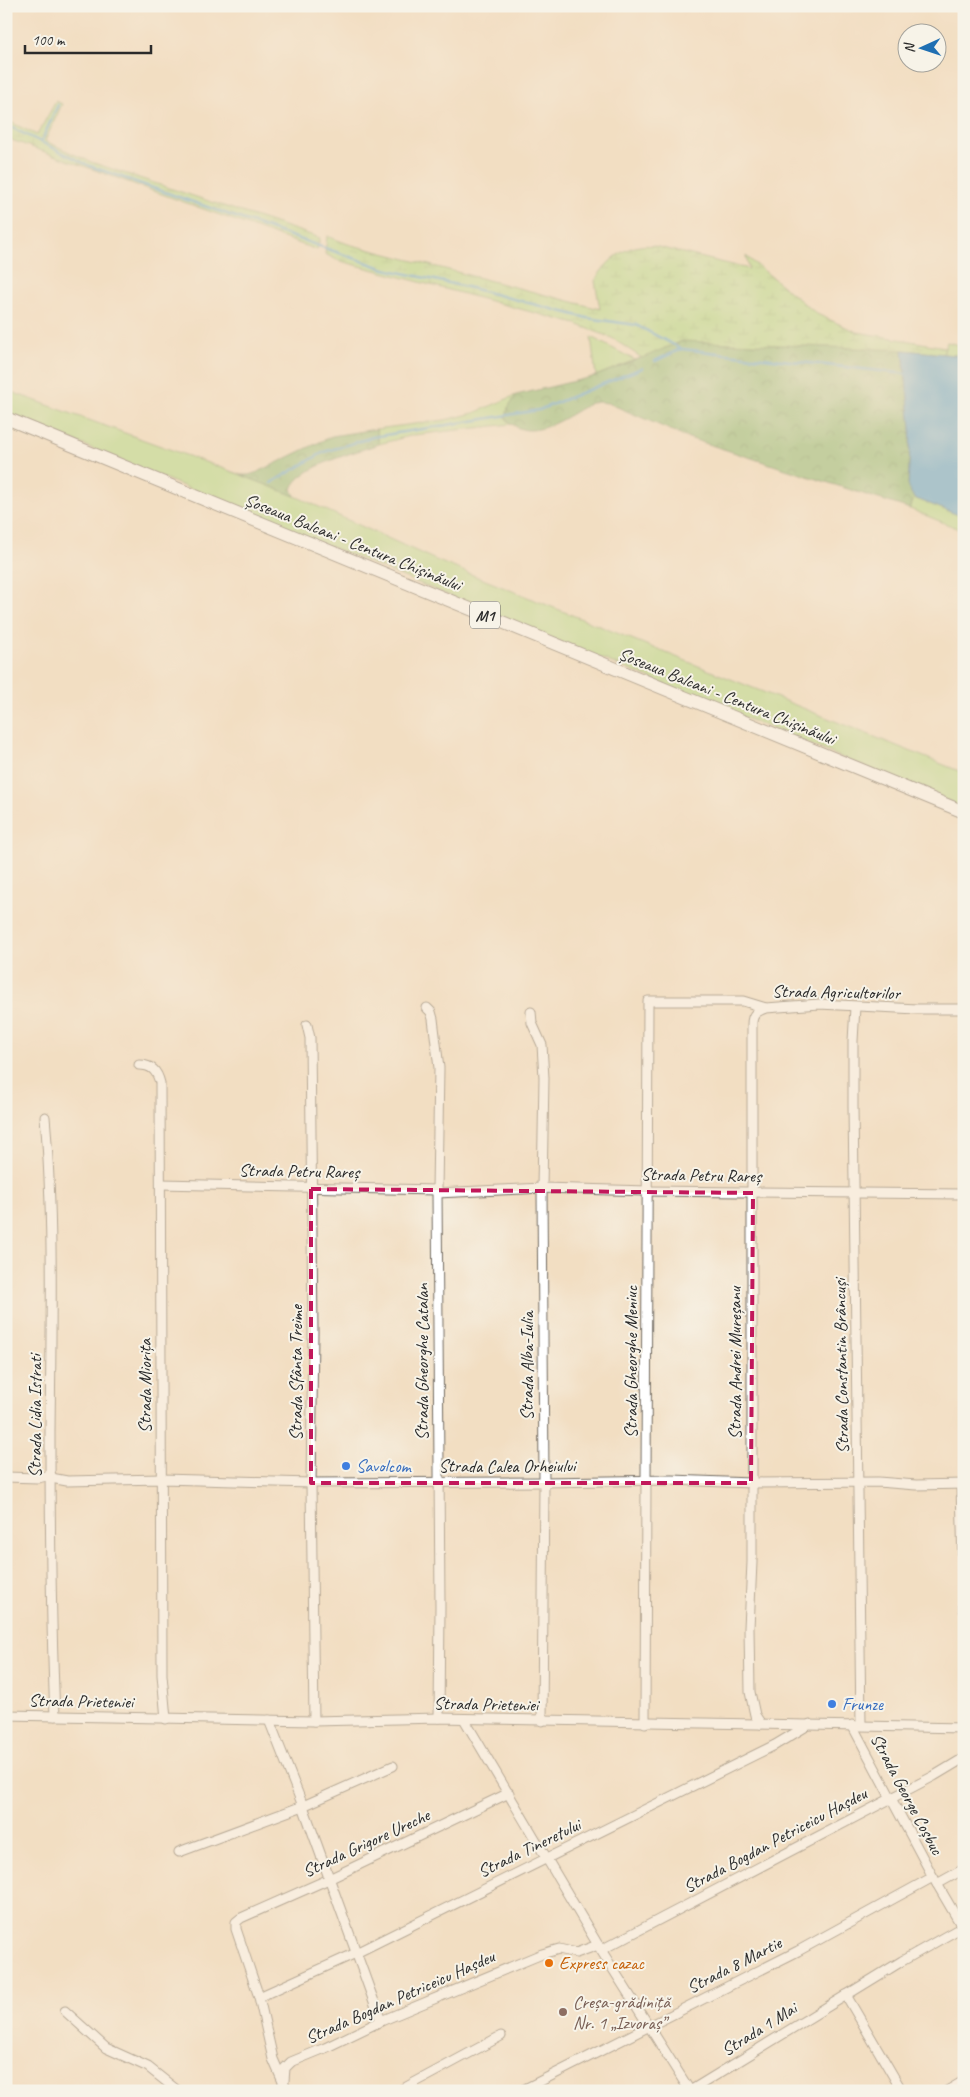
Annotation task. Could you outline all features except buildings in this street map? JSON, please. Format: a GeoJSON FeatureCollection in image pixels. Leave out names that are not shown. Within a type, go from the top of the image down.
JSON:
{"type":"FeatureCollection","features":[{"type":"Feature","properties":{"kind":"highway","name":"Șoseaua Balcani - Centura Chișinăului"},"geometry":{"type":"LineString","coordinates":[[6,418],[964,812]]}},
{"type":"Feature","properties":{"kind":"street","name":"Strada Agricultorilor"},"geometry":{"type":"LineString","coordinates":[[648,1001],[743,1001],[766,1008],[819,1004],[855,1007],[964,1009]]}},
{"type":"Feature","properties":{"kind":"street","name":"Strada Gheorghe Meniuc"},"geometry":{"type":"LineString","coordinates":[[645,1723],[648,1001]]}},
{"type":"Feature","properties":{"kind":"street","name":"Strada Constantin Brâncuși"},"geometry":{"type":"LineString","coordinates":[[855,1007],[853,1040],[854,1192],[859,1482],[856,1725]]}},
{"type":"Feature","properties":{"kind":"street","name":"Strada Gheorghe Catalan"},"geometry":{"type":"LineString","coordinates":[[427,1008],[434,1019],[439,1068],[437,1192],[439,1718]]}},
{"type":"Feature","properties":{"kind":"street","name":"Strada Andrei Mureșanu"},"geometry":{"type":"LineString","coordinates":[[761,1724],[755,1715],[750,1692],[749,1628],[752,1562],[752,1018],[756,1013],[766,1008]]}},
{"type":"Feature","properties":{"kind":"street","name":"Strada Alba-Iulia"},"geometry":{"type":"LineString","coordinates":[[530,1012],[535,1031],[542,1045],[544,1078],[542,1188],[544,1482],[542,1721]]}},
{"type":"Feature","properties":{"kind":"street","name":"Strada Sfânta Treime"},"geometry":{"type":"LineString","coordinates":[[307,1025],[310,1038],[313,1332],[311,1483],[314,1721]]}},
{"type":"Feature","properties":{"kind":"street","name":"Strada Miorița"},"geometry":{"type":"LineString","coordinates":[[139,1065],[150,1066],[156,1071],[160,1083],[162,1675],[166,1719]]}},
{"type":"Feature","properties":{"kind":"street","name":"Strada Lidia Istrati"},"geometry":{"type":"LineString","coordinates":[[45,1117],[50,1229],[50,1592],[55,1716]]}},
{"type":"Feature","properties":{"kind":"street","name":"Strada Petru Rareș"},"geometry":{"type":"LineString","coordinates":[[161,1184],[437,1192],[542,1188],[752,1193],[964,1194]]}},
{"type":"Feature","properties":{"kind":"street","name":"Strada Calea Orheiului"},"geometry":{"type":"LineString","coordinates":[[6,1477],[51,1477],[67,1482],[162,1479],[311,1483],[646,1480],[751,1483],[884,1482],[916,1485],[962,1484]]}},
{"type":"Feature","properties":{"kind":"street"},"geometry":{"type":"LineString","coordinates":[[962,1484],[964,1610]]}},
{"type":"Feature","properties":{"kind":"street","name":"Strada Prieteniei"},"geometry":{"type":"LineString","coordinates":[[6,1718],[55,1716],[314,1721],[439,1718],[964,1728]]}},
{"type":"Feature","properties":{"kind":"street"},"geometry":{"type":"LineString","coordinates":[[464,1719],[600,1947],[690,2091]]}},
{"type":"Feature","properties":{"kind":"street"},"geometry":{"type":"LineString","coordinates":[[269,1720],[304,1806],[381,2021]]}},
{"type":"Feature","properties":{"kind":"street","name":"Strada Tineretului"},"geometry":{"type":"LineString","coordinates":[[259,1997],[356,1953],[775,1745],[810,1724]]}},
{"type":"Feature","properties":{"kind":"street","name":"Strada George Coșbuc"},"geometry":{"type":"LineString","coordinates":[[856,1725],[891,1798],[935,1881],[963,1928]]}},
{"type":"Feature","properties":{"kind":"street","name":"Strada Bogdan Petriceicu Hașdeu"},"geometry":{"type":"LineString","coordinates":[[284,2081],[285,2068],[290,2062],[381,2021],[542,1954],[559,1949],[576,1953],[600,1947],[891,1798],[964,1758]]}},
{"type":"Feature","properties":{"kind":"street"},"geometry":{"type":"LineString","coordinates":[[179,1852],[304,1806],[393,1766]]}},
{"type":"Feature","properties":{"kind":"street","name":"Strada Grigore Ureche"},"geometry":{"type":"LineString","coordinates":[[259,1997],[236,1929],[236,1922],[509,1794]]}},
{"type":"Feature","properties":{"kind":"street","name":"Strada 8 Martie"},"geometry":{"type":"LineString","coordinates":[[521,2091],[935,1881],[964,1869]]}},
{"type":"Feature","properties":{"kind":"street","name":"Strada 1 Mai"},"geometry":{"type":"LineString","coordinates":[[690,2091],[846,1995],[963,1928]]}},
{"type":"Feature","properties":{"kind":"street"},"geometry":{"type":"LineString","coordinates":[[846,1995],[902,2091]]}},
{"type":"Feature","properties":{"kind":"street"},"geometry":{"type":"LineString","coordinates":[[259,1997],[273,2059],[287,2091]]}},
{"type":"Feature","properties":{"kind":"street"},"geometry":{"type":"LineString","coordinates":[[64,2011],[106,2048],[148,2067],[178,2091]]}},
{"type":"Feature","properties":{"kind":"street"},"geometry":{"type":"LineString","coordinates":[[399,2091],[501,2036]]}},
{"type":"Feature","properties":{"kind":"street"},"geometry":{"type":"LineString","coordinates":[[947,2091],[964,2081]]}},
{"type":"Feature","properties":{"kind":"highlighted area"},"geometry":{"type":"Polygon","coordinates":[[[311,1189],[753,1193],[751,1483],[311,1483],[311,1189]]]}},
{"type":"Feature","properties":{"kind":"green space"},"geometry":{"type":"Polygon","coordinates":[[[56,101],[62,104],[45,141],[91,162],[320,238],[317,250],[6,138],[6,120],[37,135],[56,101]]]}},
{"type":"Feature","properties":{"kind":"green space"},"geometry":{"type":"Polygon","coordinates":[[[327,236],[348,244],[600,309],[595,281],[612,259],[636,247],[654,246],[749,269],[746,256],[817,314],[857,332],[945,347],[943,354],[903,350],[682,341],[642,358],[612,338],[576,324],[337,260],[325,254],[327,236]]]}},
{"type":"Feature","properties":{"kind":"green space"},"geometry":{"type":"Polygon","coordinates":[[[591,337],[635,360],[596,376],[591,337]]]}},
{"type":"Feature","properties":{"kind":"green space"},"geometry":{"type":"Polygon","coordinates":[[[682,341],[903,350],[911,427],[908,487],[914,498],[910,509],[689,438],[608,403],[591,403],[559,421],[536,429],[525,430],[515,426],[506,418],[508,408],[516,395],[596,376],[682,341]]]}},
{"type":"Feature","properties":{"kind":"green space"},"geometry":{"type":"Polygon","coordinates":[[[947,342],[964,346],[964,356],[943,354],[947,342]]]}},
{"type":"Feature","properties":{"kind":"green space"},"geometry":{"type":"Polygon","coordinates":[[[6,390],[295,496],[438,561],[964,773],[964,808],[6,413],[6,390]]]}},
{"type":"Feature","properties":{"kind":"green space"},"geometry":{"type":"Polygon","coordinates":[[[516,395],[508,408],[506,418],[511,424],[414,435],[379,444],[376,429],[445,420],[474,413],[516,395]]]}},
{"type":"Feature","properties":{"kind":"green space"},"geometry":{"type":"Polygon","coordinates":[[[376,429],[379,444],[330,461],[305,473],[292,489],[295,496],[241,475],[258,472],[332,436],[376,429]]]}},
{"type":"Feature","properties":{"kind":"green space"},"geometry":{"type":"Polygon","coordinates":[[[914,498],[964,517],[964,531],[910,509],[914,498]]]}},
{"type":"Feature","properties":{"kind":"water"},"geometry":{"type":"Polygon","coordinates":[[[903,350],[964,356],[964,517],[914,498],[908,487],[911,427],[903,350]]]}},
{"type":"Feature","properties":{"kind":"waterway"},"geometry":{"type":"LineString","coordinates":[[41,142],[58,105]]}},
{"type":"Feature","properties":{"kind":"waterway"},"geometry":{"type":"LineString","coordinates":[[6,125],[90,166],[385,269],[471,288],[587,318],[636,325],[682,349],[907,374]]}},
{"type":"Feature","properties":{"kind":"waterway"},"geometry":{"type":"LineString","coordinates":[[655,361],[681,349]]}},
{"type":"Feature","properties":{"kind":"waterway"},"geometry":{"type":"LineString","coordinates":[[271,483],[324,452],[373,437],[539,410],[642,368]]}},
{"type":"Feature","properties":{"kind":"place","name":"Savolcom"},"geometry":{"type":"Point","coordinates":[346,1466]}},
{"type":"Feature","properties":{"kind":"place","name":"Frunze"},"geometry":{"type":"Point","coordinates":[832,1704]}},
{"type":"Feature","properties":{"kind":"place","name":"Express cazac"},"geometry":{"type":"Point","coordinates":[549,1963]}},
{"type":"Feature","properties":{"kind":"place","name":"Creșa-grădiniță Nr. 1 „Izvoraș”"},"geometry":{"type":"Point","coordinates":[563,2012]}}]}
